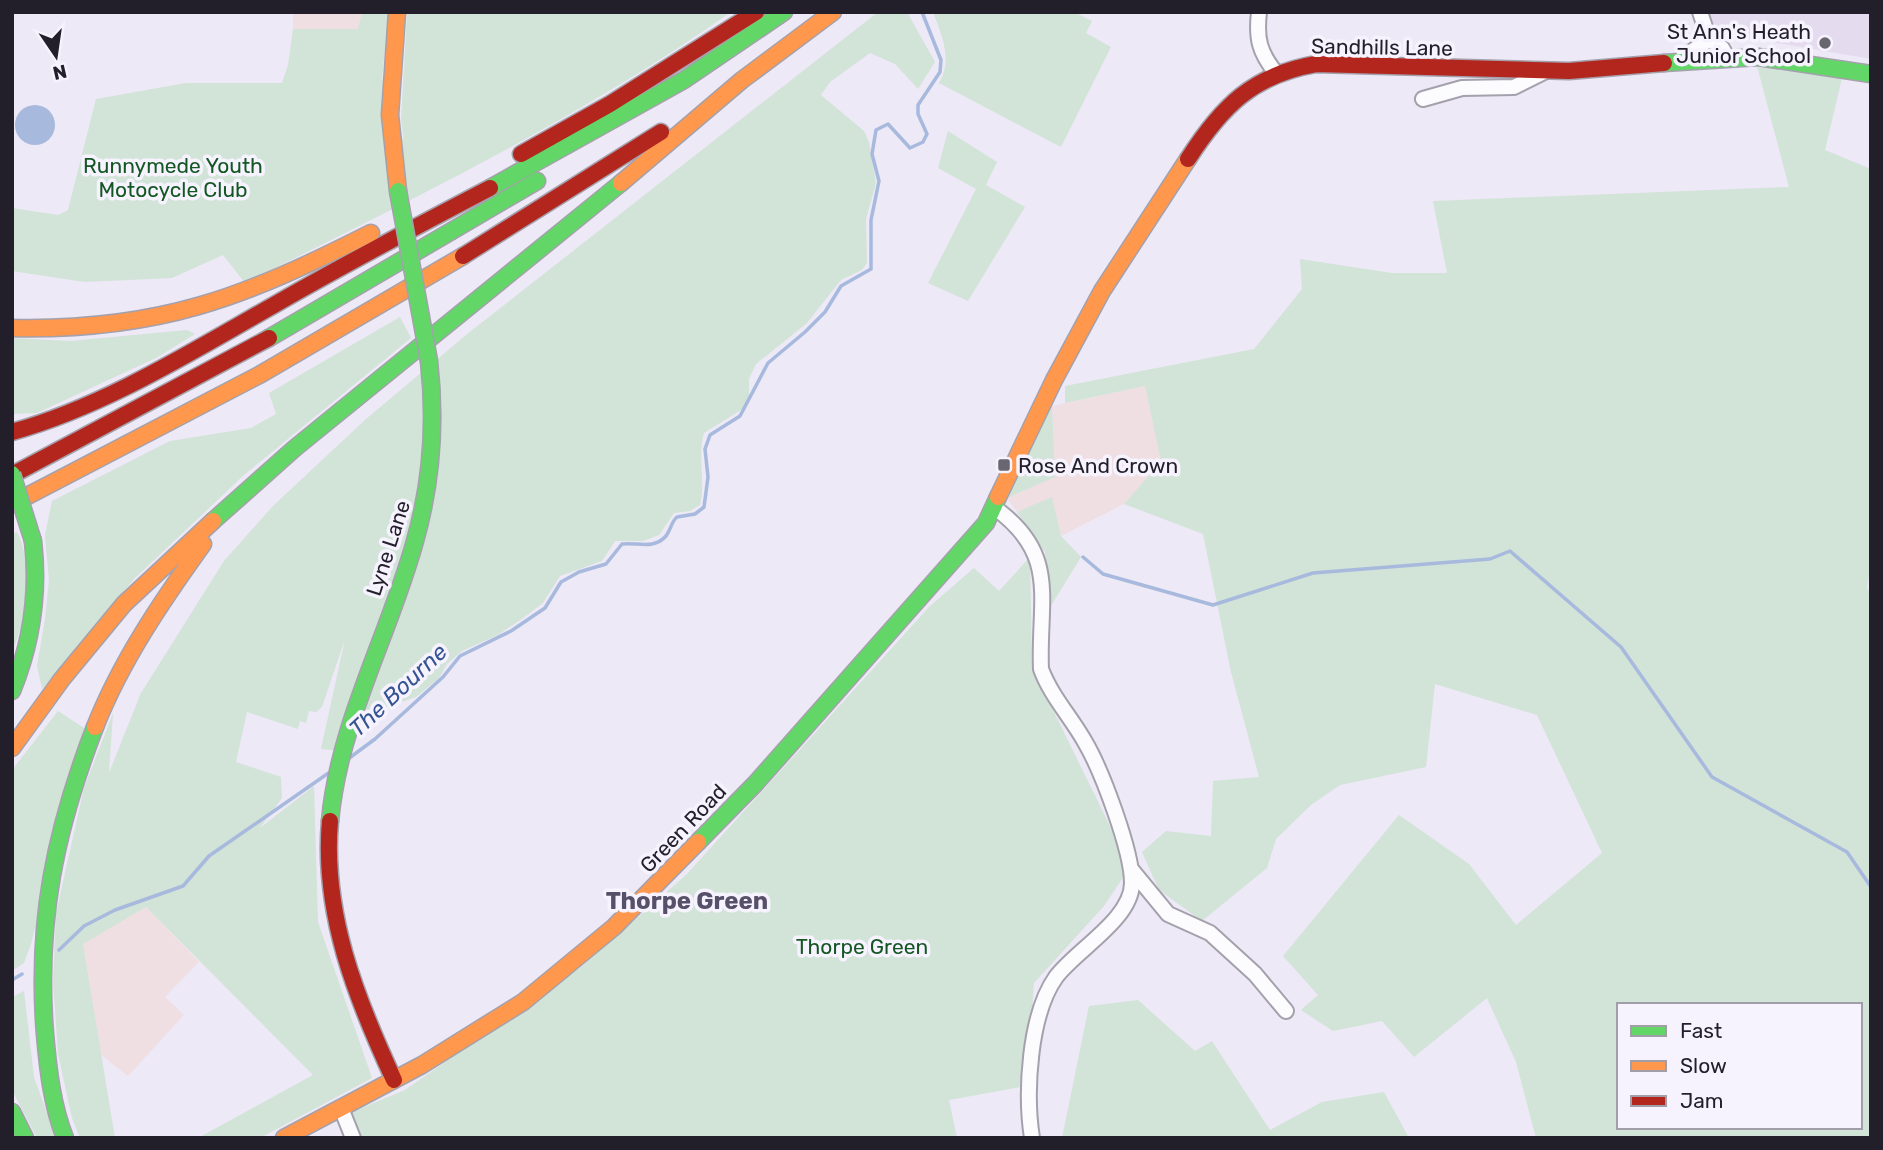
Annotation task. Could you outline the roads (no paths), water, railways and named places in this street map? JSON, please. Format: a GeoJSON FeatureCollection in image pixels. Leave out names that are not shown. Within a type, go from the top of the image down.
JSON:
{"type":"FeatureCollection","features":[{"type":"Feature","properties":{"kind":"main road","name":"Lyne Lane"},"geometry":{"type":"LineString","coordinates":[[394,1080],[351,983],[333,912],[328,843],[335,777],[342,751],[408,563],[426,499],[433,412],[429,361],[398,191],[390,115],[397,12]]}},
{"type":"Feature","properties":{"kind":"main road"},"geometry":{"type":"LineString","coordinates":[[12,328],[96,328],[156,321],[216,305],[297,271],[503,164],[610,104],[756,12]]}},
{"type":"Feature","properties":{"kind":"main road"},"geometry":{"type":"LineString","coordinates":[[12,691],[29,644],[36,601],[33,541],[12,475],[120,421],[314,315],[626,126],[666,93],[783,12]]}},
{"type":"Feature","properties":{"kind":"main road"},"geometry":{"type":"LineString","coordinates":[[12,748],[62,679],[124,604],[184,547],[295,448],[601,200],[742,80],[833,12]]}},
{"type":"Feature","properties":{"kind":"main road","name":"Sandhills Lane"},"geometry":{"type":"LineString","coordinates":[[1054,380],[1102,291],[1211,123],[1233,98],[1276,73],[1307,65],[1546,71],[1758,57],[1871,74]]}},
{"type":"Feature","properties":{"kind":"main road"},"geometry":{"type":"LineString","coordinates":[[12,504],[185,416],[382,307],[527,219],[742,80]]}},
{"type":"Feature","properties":{"kind":"main road"},"geometry":{"type":"LineString","coordinates":[[12,432],[35,426],[111,394],[666,93]]}},
{"type":"Feature","properties":{"kind":"main road","name":"Green Road"},"geometry":{"type":"LineString","coordinates":[[284,1138],[394,1080],[523,1002],[614,928],[763,774],[986,523],[1054,380]]}},
{"type":"Feature","properties":{"kind":"main road"},"geometry":{"type":"LineString","coordinates":[[65,1138],[52,1084],[41,992],[46,899],[55,843],[69,790],[95,723],[152,614],[234,505]]}},
{"type":"Feature","properties":{"kind":"main road"},"geometry":{"type":"LineString","coordinates":[[12,1112],[25,1138]]}},
{"type":"Feature","properties":{"kind":"street"},"geometry":{"type":"LineString","coordinates":[[1259,12],[1259,48],[1276,73]]}},
{"type":"Feature","properties":{"kind":"street"},"geometry":{"type":"LineString","coordinates":[[1700,12],[1709,39],[1716,42],[1727,57]]}},
{"type":"Feature","properties":{"kind":"street"},"geometry":{"type":"LineString","coordinates":[[1679,61],[1709,39]]}},
{"type":"Feature","properties":{"kind":"street"},"geometry":{"type":"LineString","coordinates":[[1423,99],[1462,88],[1514,87],[1546,71]]}},
{"type":"Feature","properties":{"kind":"street"},"geometry":{"type":"LineString","coordinates":[[995,508],[1026,538],[1040,564],[1041,669],[1047,685],[1086,744],[1112,806],[1130,867],[1132,885],[1121,911],[1055,979],[1037,1025],[1027,1104],[1032,1138]]}},
{"type":"Feature","properties":{"kind":"street"},"geometry":{"type":"LineString","coordinates":[[1130,867],[1168,914],[1210,933],[1255,974],[1286,1011]]}},
{"type":"Feature","properties":{"kind":"street"},"geometry":{"type":"LineString","coordinates":[[341,1108],[353,1138]]}},
{"type":"Feature","properties":{"kind":"water"},"geometry":{"type":"Polygon","coordinates":[[[35,105],[43,106],[49,111],[54,117],[54,133],[49,139],[43,144],[35,145],[27,144],[21,139],[16,133],[15,125],[16,117],[21,111],[27,106],[35,105]]]}},
{"type":"Feature","properties":{"kind":"waterway","name":"The Bourne"},"geometry":{"type":"LineString","coordinates":[[348,759],[375,739],[443,677],[460,656],[511,631],[545,608],[561,582],[579,572],[606,564],[622,544],[656,543],[668,534],[677,517],[695,514],[704,507],[708,477],[705,449],[710,435],[740,416],[768,363],[825,312],[841,286],[871,269],[871,220],[879,181],[872,154],[876,130],[888,124],[910,148],[923,142],[927,134],[918,114],[918,105],[940,72],[941,60],[922,12]]}},
{"type":"Feature","properties":{"kind":"waterway"},"geometry":{"type":"LineString","coordinates":[[1083,557],[1103,574],[1213,605],[1313,573],[1490,559],[1510,551],[1621,647],[1712,777],[1847,852],[1871,887]]}},
{"type":"Feature","properties":{"kind":"waterway","name":"The Bourne"},"geometry":{"type":"LineString","coordinates":[[59,950],[84,926],[115,910],[183,886],[209,856],[330,772]]}},
{"type":"Feature","properties":{"kind":"waterway","name":"The Bourne"},"geometry":{"type":"LineString","coordinates":[[12,980],[22,974]]}},
{"type":"Feature","properties":{"kind":"place","name":"St Ann's Heath Junior School"},"geometry":{"type":"Point","coordinates":[1825,43]}},
{"type":"Feature","properties":{"kind":"place","name":"Rose And Crown"},"geometry":{"type":"Point","coordinates":[1004,465]}},
{"type":"Feature","properties":{"kind":"district","name":"Thorpe Green"},"geometry":{"type":"Point","coordinates":[687,901]}},
{"type":"Feature","properties":{"kind":"park label","name":"Runnymede Youth Motocycle Club"},"geometry":{"type":"Point","coordinates":[173,177]}}]}
